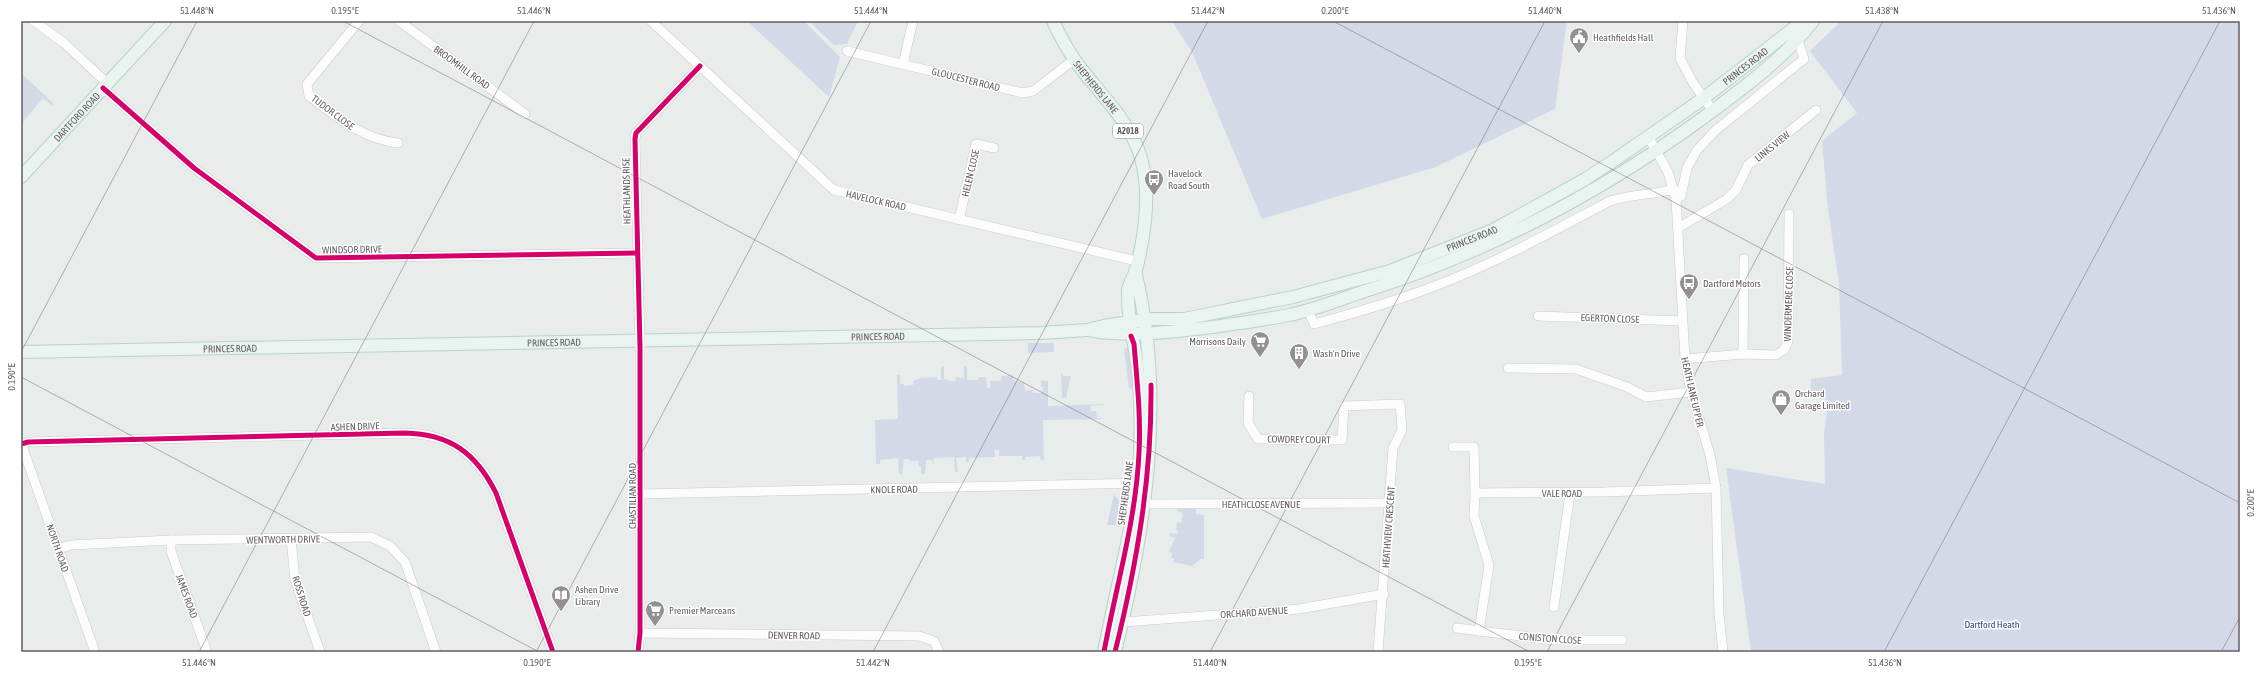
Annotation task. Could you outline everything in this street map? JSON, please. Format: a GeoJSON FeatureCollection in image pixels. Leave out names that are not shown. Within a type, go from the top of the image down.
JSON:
{"type":"FeatureCollection","features":[{"type":"Feature","properties":{"kind":"main road","name":"DARTFORD ROAD"},"geometry":{"type":"LineString","coordinates":[[21,177],[165,21]]}},
{"type":"Feature","properties":{"kind":"main road","name":"SHEPHERDS LANE"},"geometry":{"type":"LineString","coordinates":[[1053,21],[1075,59],[1124,121],[1141,157],[1145,180],[1146,203],[1136,266],[1128,289],[1130,330],[1134,348],[1140,418],[1141,483]]}},
{"type":"Feature","properties":{"kind":"main road","name":"PRINCES ROAD"},"geometry":{"type":"LineString","coordinates":[[1130,330],[1144,320],[1184,319],[1293,297],[1390,271],[1493,230],[1584,180],[1704,98],[1803,21]]}},
{"type":"Feature","properties":{"kind":"main road","name":"PRINCES ROAD"},"geometry":{"type":"LineString","coordinates":[[21,352],[1088,330],[1108,325],[1147,333],[1165,333],[1244,322],[1308,310],[1393,283],[1497,241],[1587,194],[1656,152],[1713,111],[1798,40],[1813,21]]}},
{"type":"Feature","properties":{"kind":"main road","name":"SHEPHERDS LANE"},"geometry":{"type":"LineString","coordinates":[[1115,652],[1123,622],[1141,483],[1151,422],[1147,333],[1136,266]]}},
{"type":"Feature","properties":{"kind":"main road","name":"SHEPHERDS LANE"},"geometry":{"type":"LineString","coordinates":[[1104,652],[1139,504]]}},
{"type":"Feature","properties":{"kind":"street","name":"WINDSOR DRIVE"},"geometry":{"type":"LineString","coordinates":[[34,21],[64,42],[105,86],[194,168],[316,258],[637,253]]}},
{"type":"Feature","properties":{"kind":"street","name":"TUDOR CLOSE"},"geometry":{"type":"LineString","coordinates":[[359,21],[307,84],[309,96],[359,132],[381,141],[398,143]]}},
{"type":"Feature","properties":{"kind":"street","name":"BROOMHILL ROAD"},"geometry":{"type":"LineString","coordinates":[[399,21],[525,114]]}},
{"type":"Feature","properties":{"kind":"street","name":"HAVELOCK ROAD"},"geometry":{"type":"LineString","coordinates":[[651,21],[834,190],[959,220],[1136,266]]}},
{"type":"Feature","properties":{"kind":"street"},"geometry":{"type":"LineString","coordinates":[[904,64],[914,21]]}},
{"type":"Feature","properties":{"kind":"street"},"geometry":{"type":"LineString","coordinates":[[1683,21],[1680,58],[1686,71],[1713,111]]}},
{"type":"Feature","properties":{"kind":"street"},"geometry":{"type":"LineString","coordinates":[[1676,199],[1681,196],[1687,168],[1697,150],[1716,130],[1804,59],[1798,40]]}},
{"type":"Feature","properties":{"kind":"street","name":"GLOUCESTER ROAD"},"geometry":{"type":"LineString","coordinates":[[847,51],[1023,93],[1033,91],[1075,59]]}},
{"type":"Feature","properties":{"kind":"street","name":"HEATHLANDS RISE"},"geometry":{"type":"LineString","coordinates":[[639,340],[634,139],[636,133],[700,66]]}},
{"type":"Feature","properties":{"kind":"street","name":"LINKS VIEW"},"geometry":{"type":"LineString","coordinates":[[1678,228],[1728,199],[1736,190],[1748,165],[1816,110]]}},
{"type":"Feature","properties":{"kind":"street","name":"HEATH LANE UPPER"},"geometry":{"type":"LineString","coordinates":[[1648,136],[1668,172],[1676,199],[1685,359],[1691,392],[1710,455],[1716,488],[1719,614],[1723,652]]}},
{"type":"Feature","properties":{"kind":"street","name":"HELEN CLOSE"},"geometry":{"type":"LineString","coordinates":[[959,220],[976,144],[994,148]]}},
{"type":"Feature","properties":{"kind":"street"},"geometry":{"type":"LineString","coordinates":[[1308,310],[1314,324],[1391,301],[1462,274],[1526,245],[1610,201],[1622,197],[1661,193],[1674,189]]}},
{"type":"Feature","properties":{"kind":"street","name":"WINDERMERE CLOSE"},"geometry":{"type":"LineString","coordinates":[[1685,359],[1743,354],[1776,355],[1784,350],[1788,342],[1789,214]]}},
{"type":"Feature","properties":{"kind":"street","name":"PRINCES ROAD"},"geometry":{"type":"LineString","coordinates":[[1454,258],[1462,274]]}},
{"type":"Feature","properties":{"kind":"street"},"geometry":{"type":"LineString","coordinates":[[1743,354],[1744,259]]}},
{"type":"Feature","properties":{"kind":"street","name":"EGERTON CLOSE"},"geometry":{"type":"LineString","coordinates":[[1538,316],[1682,321]]}},
{"type":"Feature","properties":{"kind":"street","name":"CHASTILIAN ROAD"},"geometry":{"type":"LineString","coordinates":[[638,652],[640,633],[641,494],[639,340]]}},
{"type":"Feature","properties":{"kind":"street"},"geometry":{"type":"LineString","coordinates":[[1508,368],[1576,369],[1627,387],[1646,398],[1691,392]]}},
{"type":"Feature","properties":{"kind":"street","name":"COWDREY COURT"},"geometry":{"type":"LineString","coordinates":[[1249,396],[1248,423],[1258,438],[1342,440],[1344,406],[1400,404]]}},
{"type":"Feature","properties":{"kind":"street","name":"HEATHVIEW CRESCENT"},"geometry":{"type":"LineString","coordinates":[[1378,652],[1384,594],[1393,448],[1402,430],[1400,404]]}},
{"type":"Feature","properties":{"kind":"street","name":"ASHEN DRIVE"},"geometry":{"type":"LineString","coordinates":[[21,444],[28,442],[405,433],[432,435],[443,439],[468,454],[488,478],[496,493],[553,652]]}},
{"type":"Feature","properties":{"kind":"street","name":"NORTH ROAD"},"geometry":{"type":"LineString","coordinates":[[21,444],[95,652]]}},
{"type":"Feature","properties":{"kind":"street"},"geometry":{"type":"LineString","coordinates":[[1453,447],[1474,447],[1474,516],[1489,565],[1479,631]]}},
{"type":"Feature","properties":{"kind":"street","name":"KNOLE ROAD"},"geometry":{"type":"LineString","coordinates":[[641,494],[1141,483]]}},
{"type":"Feature","properties":{"kind":"street","name":"VALE ROAD"},"geometry":{"type":"LineString","coordinates":[[1475,493],[1716,488]]}},
{"type":"Feature","properties":{"kind":"street"},"geometry":{"type":"LineString","coordinates":[[1554,607],[1570,492]]}},
{"type":"Feature","properties":{"kind":"street","name":"HEATHCLOSE AVENUE"},"geometry":{"type":"LineString","coordinates":[[1139,504],[1389,503]]}},
{"type":"Feature","properties":{"kind":"street","name":"WENTWORTH DRIVE"},"geometry":{"type":"LineString","coordinates":[[58,549],[71,545],[171,540],[371,537],[390,546],[405,562],[436,652]]}},
{"type":"Feature","properties":{"kind":"street","name":"ROSS ROAD"},"geometry":{"type":"LineString","coordinates":[[291,539],[295,580],[320,652]]}},
{"type":"Feature","properties":{"kind":"street","name":"JAMES ROAD"},"geometry":{"type":"LineString","coordinates":[[171,540],[171,551],[207,652]]}},
{"type":"Feature","properties":{"kind":"street","name":"ORCHARD AVENUE"},"geometry":{"type":"LineString","coordinates":[[1123,622],[1299,609],[1384,594]]}},
{"type":"Feature","properties":{"kind":"street","name":"CONISTON CLOSE"},"geometry":{"type":"LineString","coordinates":[[1457,628],[1554,640],[1622,640]]}},
{"type":"Feature","properties":{"kind":"street","name":"DENVER ROAD"},"geometry":{"type":"LineString","coordinates":[[640,633],[919,636],[934,641],[939,652]]}},
{"type":"Feature","properties":{"kind":"green space"},"geometry":{"type":"Polygon","coordinates":[[[747,21],[804,21],[840,57],[829,97],[747,21]]]}},
{"type":"Feature","properties":{"kind":"green space"},"geometry":{"type":"Polygon","coordinates":[[[809,21],[858,21],[847,44],[834,45],[809,21]]]}},
{"type":"Feature","properties":{"kind":"green space"},"geometry":{"type":"Polygon","coordinates":[[[1172,21],[1567,21],[1555,109],[1436,167],[1262,219],[1192,52],[1172,21]]]}},
{"type":"Feature","properties":{"kind":"green space","name":"Dartford Heath"},"geometry":{"type":"Polygon","coordinates":[[[1841,21],[2240,21],[2240,652],[1751,652],[1726,468],[1825,484],[1824,434],[1828,400],[1810,397],[1811,379],[1842,375],[1839,284],[1828,209],[1822,141],[1857,113],[1810,51],[1841,21]]]}},
{"type":"Feature","properties":{"kind":"green space"},"geometry":{"type":"Polygon","coordinates":[[[21,73],[53,103],[52,106],[43,98],[21,124],[21,73]]]}},
{"type":"Feature","properties":{"kind":"green space"},"geometry":{"type":"Polygon","coordinates":[[[1028,343],[1054,343],[1054,352],[1028,353],[1028,343]]]}},
{"type":"Feature","properties":{"kind":"green space"},"geometry":{"type":"Polygon","coordinates":[[[1128,347],[1133,388],[1129,389],[1124,349],[1128,347]]]}},
{"type":"Feature","properties":{"kind":"green space"},"geometry":{"type":"Polygon","coordinates":[[[944,366],[944,379],[955,382],[956,377],[964,379],[964,366],[967,366],[967,380],[978,380],[979,377],[986,377],[987,388],[990,388],[990,381],[1001,381],[1002,376],[1013,375],[1013,380],[1024,383],[1025,391],[1033,390],[1033,393],[1041,393],[1044,387],[1041,387],[1041,381],[1048,381],[1048,406],[1108,404],[1091,406],[1091,411],[1096,411],[1097,418],[1108,419],[1043,420],[1044,460],[1041,460],[1040,456],[1025,457],[1025,460],[1022,460],[1022,456],[999,456],[999,450],[995,450],[995,457],[969,458],[969,462],[966,462],[966,457],[956,458],[958,472],[955,472],[954,457],[934,458],[934,466],[932,460],[926,460],[925,474],[921,474],[921,466],[919,466],[918,461],[911,461],[910,463],[909,459],[904,459],[902,474],[899,474],[898,458],[880,460],[880,464],[876,464],[875,420],[898,419],[897,375],[900,375],[900,384],[904,384],[904,386],[913,385],[913,381],[920,378],[937,377],[937,380],[941,380],[941,367],[944,366]]]}},
{"type":"Feature","properties":{"kind":"green space"},"geometry":{"type":"Polygon","coordinates":[[[1061,373],[1063,376],[1071,376],[1066,398],[1062,398],[1061,373]]]}},
{"type":"Feature","properties":{"kind":"green space"},"geometry":{"type":"Polygon","coordinates":[[[1114,494],[1122,504],[1119,525],[1107,525],[1114,494]]]}},
{"type":"Feature","properties":{"kind":"green space"},"geometry":{"type":"Polygon","coordinates":[[[1178,508],[1196,508],[1196,514],[1204,515],[1204,559],[1201,559],[1192,566],[1173,562],[1174,558],[1171,558],[1172,553],[1169,552],[1175,538],[1169,536],[1170,533],[1178,534],[1178,531],[1176,530],[1177,522],[1181,523],[1183,513],[1177,511],[1178,508]]]}},
{"type":"Feature","properties":{"kind":"cycle path"},"geometry":{"type":"LineString","coordinates":[[638,652],[640,633],[640,347],[635,139],[636,133],[700,66]]}},
{"type":"Feature","properties":{"kind":"cycle path"},"geometry":{"type":"LineString","coordinates":[[103,88],[194,168],[316,258],[637,253]]}},
{"type":"Feature","properties":{"kind":"cycle path"},"geometry":{"type":"LineString","coordinates":[[1104,652],[1130,528],[1137,478],[1139,453],[1139,412],[1134,344],[1131,336]]}},
{"type":"Feature","properties":{"kind":"cycle path"},"geometry":{"type":"LineString","coordinates":[[1115,652],[1130,586],[1142,519],[1149,453],[1151,385]]}},
{"type":"Feature","properties":{"kind":"cycle path"},"geometry":{"type":"LineString","coordinates":[[21,444],[28,442],[405,433],[421,434],[448,442],[460,448],[480,467],[496,493],[553,652]]}},
{"type":"Feature","properties":{"kind":"place","name":"Heathfields Hall"},"geometry":{"type":"Point","coordinates":[1579,54]}},
{"type":"Feature","properties":{"kind":"place","name":"Havelock Road South"},"geometry":{"type":"Point","coordinates":[1154,196]}},
{"type":"Feature","properties":{"kind":"place","name":"Dartford Motors"},"geometry":{"type":"Point","coordinates":[1689,300]}},
{"type":"Feature","properties":{"kind":"place","name":"Morrisons Daily"},"geometry":{"type":"Point","coordinates":[1260,358]}},
{"type":"Feature","properties":{"kind":"place","name":"Wash'n Drive"},"geometry":{"type":"Point","coordinates":[1299,370]}},
{"type":"Feature","properties":{"kind":"place","name":"Orchard Garage Limited"},"geometry":{"type":"Point","coordinates":[1781,416]}},
{"type":"Feature","properties":{"kind":"place","name":"Ashen Drive Library"},"geometry":{"type":"Point","coordinates":[561,612]}},
{"type":"Feature","properties":{"kind":"place","name":"Premier Marceans"},"geometry":{"type":"Point","coordinates":[655,627]}}]}
